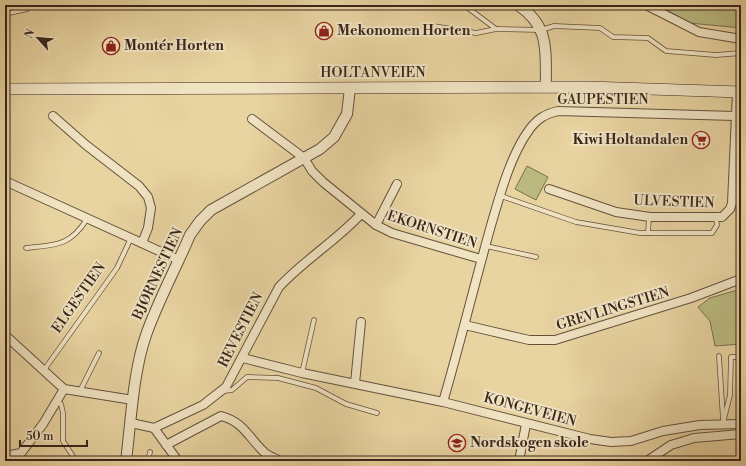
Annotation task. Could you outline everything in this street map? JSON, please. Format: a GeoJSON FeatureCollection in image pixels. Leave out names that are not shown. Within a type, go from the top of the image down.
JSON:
{"type":"FeatureCollection","features":[{"type":"Feature","properties":{"kind":"main road","name":"HOLTANVEIEN"},"geometry":{"type":"LineString","coordinates":[[5,89],[546,87],[739,92]]}},
{"type":"Feature","properties":{"kind":"street"},"geometry":{"type":"LineString","coordinates":[[518,5],[532,16],[541,30],[546,51],[546,87]]}},
{"type":"Feature","properties":{"kind":"street"},"geometry":{"type":"LineString","coordinates":[[646,5],[699,32],[741,39]]}},
{"type":"Feature","properties":{"kind":"street","name":"BJØRNESTIEN"},"geometry":{"type":"LineString","coordinates":[[126,461],[140,356],[146,336],[190,235],[200,221],[211,210],[320,149],[334,137],[347,114],[350,88]]}},
{"type":"Feature","properties":{"kind":"street","name":"ULVESTIEN"},"geometry":{"type":"LineString","coordinates":[[549,189],[616,212],[650,217],[722,217],[730,209],[738,152],[735,116],[739,92]]}},
{"type":"Feature","properties":{"kind":"street","name":"GAUPESTIEN"},"geometry":{"type":"LineString","coordinates":[[443,402],[465,325],[481,259],[501,196],[522,142],[537,120],[550,113],[569,111],[735,116]]}},
{"type":"Feature","properties":{"kind":"street","name":"BJØRNESTIEN"},"geometry":{"type":"LineString","coordinates":[[53,116],[86,146],[139,186],[148,197],[151,208],[148,228],[142,243]]}},
{"type":"Feature","properties":{"kind":"street"},"geometry":{"type":"LineString","coordinates":[[252,119],[304,158]]}},
{"type":"Feature","properties":{"kind":"street","name":"EKORNSTIEN"},"geometry":{"type":"LineString","coordinates":[[304,158],[312,171],[323,182],[376,225],[392,233],[481,259]]}},
{"type":"Feature","properties":{"kind":"street"},"geometry":{"type":"LineString","coordinates":[[5,181],[179,260]]}},
{"type":"Feature","properties":{"kind":"street","name":"EKORNSTIEN"},"geometry":{"type":"LineString","coordinates":[[376,225],[397,184]]}},
{"type":"Feature","properties":{"kind":"street","name":"REVESTIEN"},"geometry":{"type":"LineString","coordinates":[[154,428],[203,406],[226,386],[243,358],[256,329],[280,287],[289,276],[350,226],[361,214]]}},
{"type":"Feature","properties":{"kind":"street","name":"GREVLINGSTIEN"},"geometry":{"type":"LineString","coordinates":[[465,325],[529,340],[555,340],[691,298],[741,279]]}},
{"type":"Feature","properties":{"kind":"street"},"geometry":{"type":"LineString","coordinates":[[355,383],[361,322]]}},
{"type":"Feature","properties":{"kind":"street"},"geometry":{"type":"LineString","coordinates":[[5,335],[64,389],[133,400]]}},
{"type":"Feature","properties":{"kind":"street","name":"KONGEVEIEN"},"geometry":{"type":"LineString","coordinates":[[243,358],[302,373],[355,383],[494,414],[526,424],[590,440],[612,442],[631,440],[663,431],[723,423],[741,424]]}},
{"type":"Feature","properties":{"kind":"street"},"geometry":{"type":"LineString","coordinates":[[5,456],[21,453],[43,424],[64,389]]}},
{"type":"Feature","properties":{"kind":"street"},"geometry":{"type":"LineString","coordinates":[[166,445],[221,416],[237,423],[248,432],[263,451],[280,461]]}},
{"type":"Feature","properties":{"kind":"street"},"geometry":{"type":"LineString","coordinates":[[131,423],[154,428],[178,461]]}},
{"type":"Feature","properties":{"kind":"street"},"geometry":{"type":"LineString","coordinates":[[519,461],[526,424]]}},
{"type":"Feature","properties":{"kind":"street"},"geometry":{"type":"LineString","coordinates":[[647,461],[671,445],[694,438],[741,434]]}},
{"type":"Feature","properties":{"kind":"lane"},"geometry":{"type":"LineString","coordinates":[[464,5],[496,29]]}},
{"type":"Feature","properties":{"kind":"lane"},"geometry":{"type":"LineString","coordinates":[[5,14],[27,8]]}},
{"type":"Feature","properties":{"kind":"lane"},"geometry":{"type":"LineString","coordinates":[[427,25],[476,33],[496,29],[541,30],[554,26],[600,28],[613,37],[648,38],[666,51],[716,55],[741,53]]}},
{"type":"Feature","properties":{"kind":"lane"},"geometry":{"type":"LineString","coordinates":[[501,196],[576,222],[648,233],[712,233],[717,225],[716,218]]}},
{"type":"Feature","properties":{"kind":"lane"},"geometry":{"type":"LineString","coordinates":[[648,233],[650,217]]}},
{"type":"Feature","properties":{"kind":"lane"},"geometry":{"type":"LineString","coordinates":[[26,248],[65,242],[80,230],[87,219]]}},
{"type":"Feature","properties":{"kind":"lane","name":"ELGESTIEN"},"geometry":{"type":"LineString","coordinates":[[44,370],[117,268],[131,238]]}},
{"type":"Feature","properties":{"kind":"lane"},"geometry":{"type":"LineString","coordinates":[[486,246],[536,257]]}},
{"type":"Feature","properties":{"kind":"lane"},"geometry":{"type":"LineString","coordinates":[[302,373],[314,320]]}},
{"type":"Feature","properties":{"kind":"lane"},"geometry":{"type":"LineString","coordinates":[[80,392],[99,354]]}},
{"type":"Feature","properties":{"kind":"lane"},"geometry":{"type":"LineString","coordinates":[[719,356],[723,423]]}},
{"type":"Feature","properties":{"kind":"lane"},"geometry":{"type":"LineString","coordinates":[[723,423],[730,395],[731,357],[741,357]]}},
{"type":"Feature","properties":{"kind":"lane"},"geometry":{"type":"LineString","coordinates":[[219,392],[232,390],[247,377],[278,378],[316,388],[346,404],[377,413]]}},
{"type":"Feature","properties":{"kind":"lane"},"geometry":{"type":"LineString","coordinates":[[56,401],[61,404],[63,413],[64,443],[76,461]]}},
{"type":"Feature","properties":{"kind":"lane"},"geometry":{"type":"LineString","coordinates":[[148,461],[150,452]]}},
{"type":"Feature","properties":{"kind":"green space"},"geometry":{"type":"Polygon","coordinates":[[[658,5],[741,5],[741,28],[689,23],[658,5]]]}},
{"type":"Feature","properties":{"kind":"green space"},"geometry":{"type":"Polygon","coordinates":[[[527,166],[548,177],[536,200],[515,189],[527,166]]]}},
{"type":"Feature","properties":{"kind":"green space"},"geometry":{"type":"Polygon","coordinates":[[[741,289],[741,344],[715,346],[710,321],[698,307],[710,298],[741,289]]]}},
{"type":"Feature","properties":{"kind":"place","name":"Mekonomen Horten"},"geometry":{"type":"Point","coordinates":[324,31]}},
{"type":"Feature","properties":{"kind":"place","name":"Montér Horten"},"geometry":{"type":"Point","coordinates":[111,46]}},
{"type":"Feature","properties":{"kind":"place","name":"Kiwi Holtandalen"},"geometry":{"type":"Point","coordinates":[701,140]}},
{"type":"Feature","properties":{"kind":"place","name":"Nordskogen skole"},"geometry":{"type":"Point","coordinates":[457,443]}}]}
